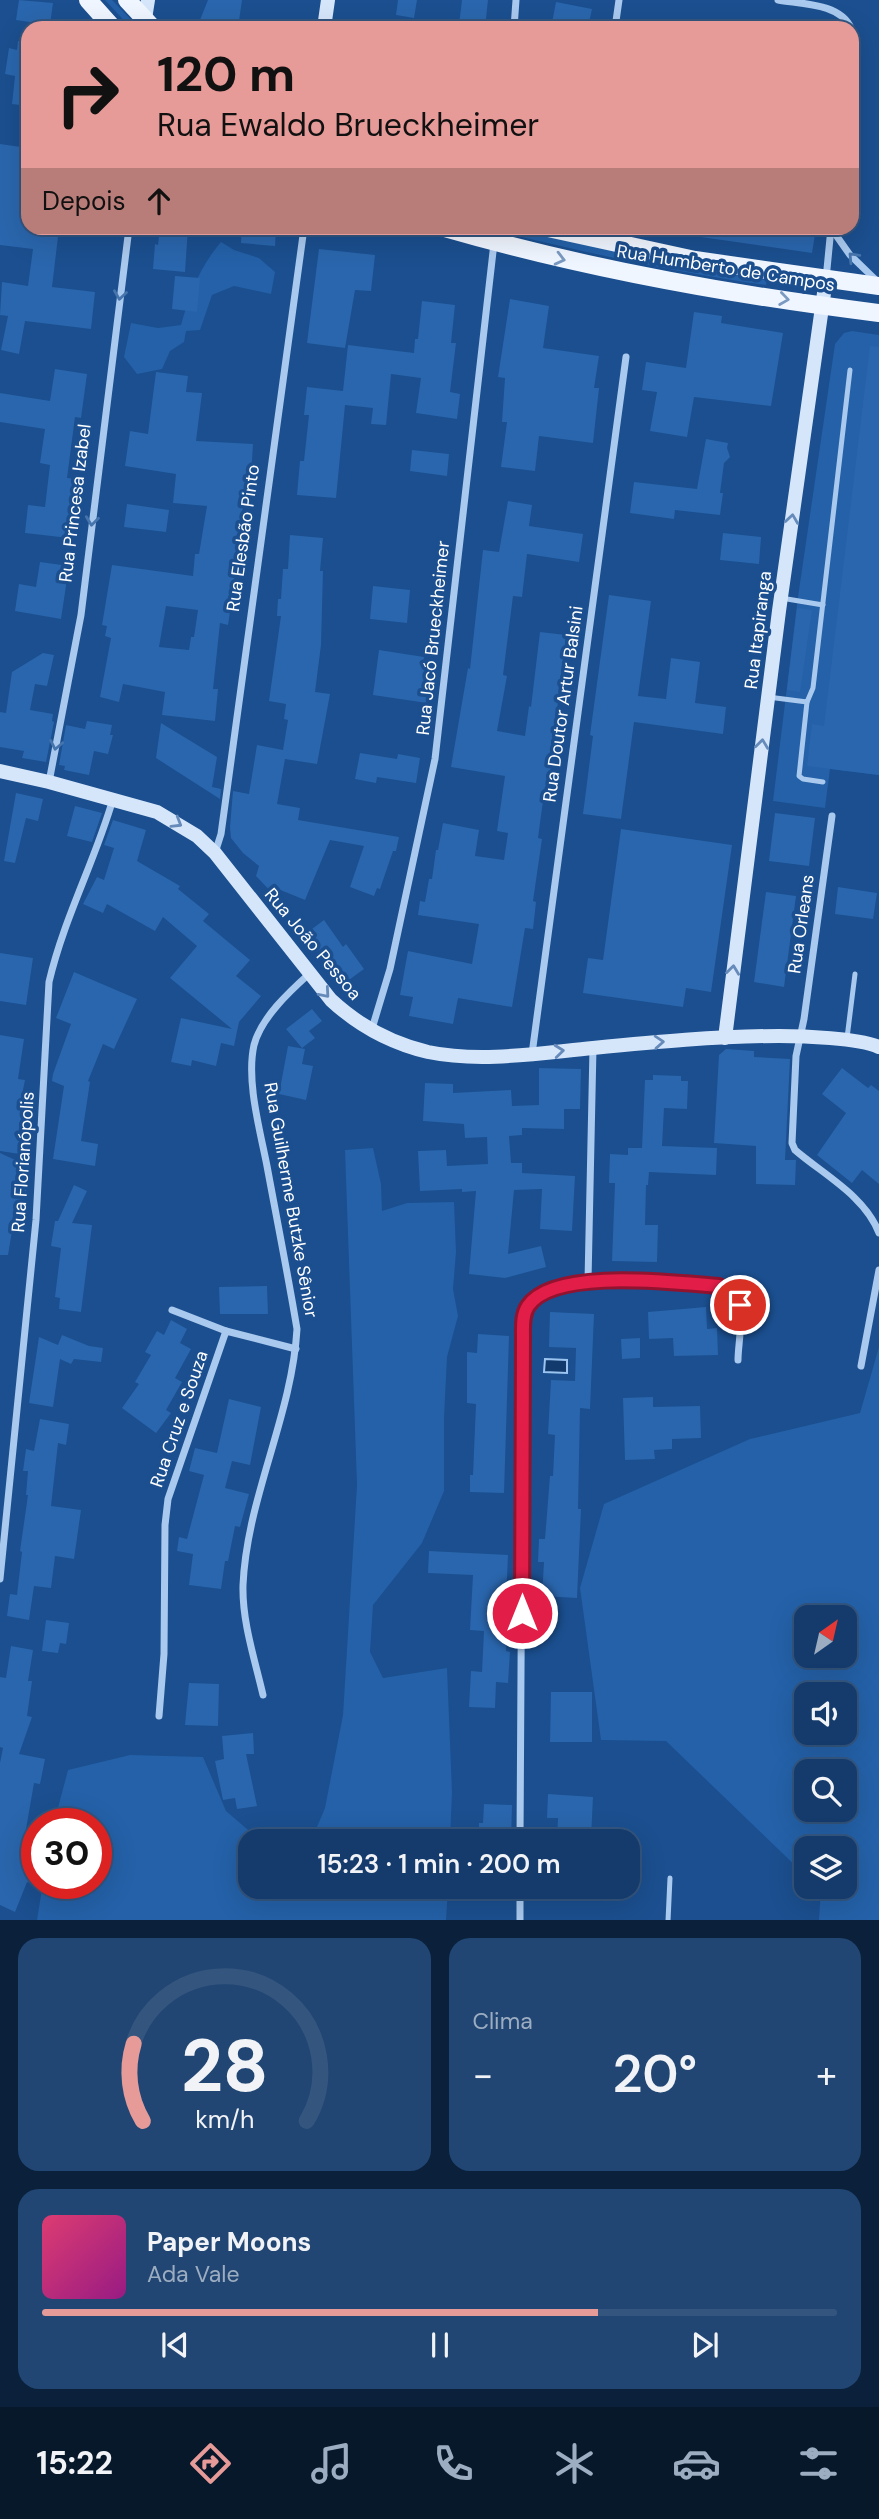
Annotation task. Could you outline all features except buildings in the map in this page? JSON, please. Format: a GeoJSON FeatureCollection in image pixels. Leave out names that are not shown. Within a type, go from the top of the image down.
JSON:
{"type":"FeatureCollection","features":[{"type":"Feature","properties":{"kind":"main road"},"geometry":{"type":"LineString","coordinates":[[88,0],[107,21]]}},
{"type":"Feature","properties":{"kind":"main road"},"geometry":{"type":"LineString","coordinates":[[127,0],[146,21]]}},
{"type":"Feature","properties":{"kind":"main road"},"geometry":{"type":"LineString","coordinates":[[148,0],[149,21]]}},
{"type":"Feature","properties":{"kind":"main road"},"geometry":{"type":"LineString","coordinates":[[325,21],[328,0]]}},
{"type":"Feature","properties":{"kind":"main road","name":"Rua Humberto de Campos"},"geometry":{"type":"LineString","coordinates":[[470,235],[643,278],[879,313]]}},
{"type":"Feature","properties":{"kind":"main road","name":"Rua Humberto de Campos"},"geometry":{"type":"LineString","coordinates":[[580,235],[695,260],[879,285]]}},
{"type":"Feature","properties":{"kind":"main road","name":"Rua Itapiranga"},"geometry":{"type":"LineString","coordinates":[[725,1038],[781,598],[826,279]]}},
{"type":"Feature","properties":{"kind":"main road","name":"Rua João Pessoa"},"geometry":{"type":"LineString","coordinates":[[4,775],[49,782],[157,811],[197,836],[215,853],[309,974],[340,1008],[371,1032],[429,1052],[454,1055],[532,1054],[725,1038],[801,1036],[877,1045]]}},
{"type":"Feature","properties":{"kind":"street"},"geometry":{"type":"LineString","coordinates":[[514,21],[516,0]]}},
{"type":"Feature","properties":{"kind":"street"},"geometry":{"type":"LineString","coordinates":[[616,21],[618,0]]}},
{"type":"Feature","properties":{"kind":"street"},"geometry":{"type":"LineString","coordinates":[[778,0],[832,10],[844,21]]}},
{"type":"Feature","properties":{"kind":"street","name":"Rua Princesa Izabel"},"geometry":{"type":"LineString","coordinates":[[49,782],[81,615],[128,235]]}},
{"type":"Feature","properties":{"kind":"street","name":"Rua Elesbão Pinto"},"geometry":{"type":"LineString","coordinates":[[215,853],[221,834],[303,235]]}},
{"type":"Feature","properties":{"kind":"street","name":"Rua Itapiranga"},"geometry":{"type":"LineString","coordinates":[[826,279],[830,235]]}},
{"type":"Feature","properties":{"kind":"street","name":"Rua Itapiranga"},"geometry":{"type":"LineString","coordinates":[[836,235],[850,255],[879,285]]}},
{"type":"Feature","properties":{"kind":"street","name":"Rua Jacó Brueckheimer"},"geometry":{"type":"LineString","coordinates":[[371,1032],[390,969],[435,760],[494,242]]}},
{"type":"Feature","properties":{"kind":"street","name":"Rua Doutor Artur Balsini"},"geometry":{"type":"LineString","coordinates":[[532,1054],[626,357]]}},
{"type":"Feature","properties":{"kind":"street","name":"Rua Florianópolis"},"geometry":{"type":"LineString","coordinates":[[0,1579],[36,1220],[49,982],[56,952],[100,844],[113,799]]}},
{"type":"Feature","properties":{"kind":"street","name":"Rua Orleans"},"geometry":{"type":"LineString","coordinates":[[832,816],[796,1056],[792,1143],[795,1150],[854,1197],[873,1217],[879,1233]]}},
{"type":"Feature","properties":{"kind":"street","name":"Rua Guilherme Butzke Sênior"},"geometry":{"type":"LineString","coordinates":[[263,1695],[245,1615],[243,1585],[250,1534],[282,1416],[296,1349],[297,1329],[256,1112],[251,1061],[255,1042],[264,1023],[292,989],[309,974]]}},
{"type":"Feature","properties":{"kind":"street"},"geometry":{"type":"LineString","coordinates":[[588,1281],[593,1048]]}},
{"type":"Feature","properties":{"kind":"street"},"geometry":{"type":"LineString","coordinates":[[861,1366],[879,1270]]}},
{"type":"Feature","properties":{"kind":"street"},"geometry":{"type":"LineString","coordinates":[[520,1829],[523,1317],[528,1305],[538,1296],[588,1281],[719,1286],[731,1293],[740,1305],[737,1360]]}},
{"type":"Feature","properties":{"kind":"street"},"geometry":{"type":"LineString","coordinates":[[172,1310],[226,1331],[296,1349]]}},
{"type":"Feature","properties":{"kind":"street","name":"Rua Cruz e Souza"},"geometry":{"type":"LineString","coordinates":[[159,1716],[164,1654],[165,1525],[168,1499],[226,1331]]}},
{"type":"Feature","properties":{"kind":"street"},"geometry":{"type":"LineString","coordinates":[[520,1899],[520,1920]]}},
{"type":"Feature","properties":{"kind":"lane"},"geometry":{"type":"LineString","coordinates":[[823,782],[799,776],[807,702],[813,688],[850,370]]}},
{"type":"Feature","properties":{"kind":"lane"},"geometry":{"type":"LineString","coordinates":[[781,598],[823,605]]}},
{"type":"Feature","properties":{"kind":"lane"},"geometry":{"type":"LineString","coordinates":[[768,697],[807,702]]}},
{"type":"Feature","properties":{"kind":"lane"},"geometry":{"type":"LineString","coordinates":[[846,1041],[855,974]]}},
{"type":"Feature","properties":{"kind":"lane"},"geometry":{"type":"LineString","coordinates":[[668,1920],[670,1878]]}},
{"type":"Feature","properties":{"kind":"shaded area"},"geometry":{"type":"Polygon","coordinates":[[[105,0],[112,0],[132,21],[124,21],[105,0]]]}},
{"type":"Feature","properties":{"kind":"shaded area"},"geometry":{"type":"Polygon","coordinates":[[[515,235],[546,235],[687,268],[767,280],[766,285],[590,253],[515,235]]]}},
{"type":"Feature","properties":{"kind":"shaded area"},"geometry":{"type":"Polygon","coordinates":[[[221,242],[234,250],[259,258],[275,272],[271,294],[234,286],[212,295],[200,330],[186,331],[184,342],[170,351],[162,369],[137,374],[124,357],[131,323],[158,328],[181,325],[196,281],[221,242]]]}},
{"type":"Feature","properties":{"kind":"shaded area"},"geometry":{"type":"Polygon","coordinates":[[[852,331],[879,335],[879,775],[830,769],[825,808],[773,801],[798,597],[835,344],[844,333],[852,331]]]}},
{"type":"Feature","properties":{"kind":"shaded area"},"geometry":{"type":"Polygon","coordinates":[[[373,1148],[381,1184],[382,1211],[407,1203],[454,1202],[456,1252],[453,1289],[458,1316],[447,1357],[444,1491],[422,1543],[373,1605],[370,1652],[383,1678],[447,1668],[452,1792],[450,1829],[316,1829],[325,1808],[343,1715],[357,1485],[345,1150],[373,1148]]]}},
{"type":"Feature","properties":{"kind":"shaded area"},"geometry":{"type":"Polygon","coordinates":[[[879,1347],[879,1920],[819,1920],[820,1899],[857,1899],[857,1836],[794,1836],[794,1864],[666,1741],[601,1740],[580,1588],[604,1504],[750,1439],[860,1413],[879,1347]]]}},
{"type":"Feature","properties":{"kind":"shaded area"},"geometry":{"type":"Polygon","coordinates":[[[545,1359],[567,1360],[567,1373],[544,1372],[545,1359]]]}},
{"type":"Feature","properties":{"kind":"shaded area"},"geometry":{"type":"Polygon","coordinates":[[[130,1755],[203,1757],[226,1811],[247,1829],[238,1829],[238,1899],[447,1899],[446,1920],[37,1920],[40,1899],[112,1899],[112,1808],[58,1808],[68,1770],[130,1755]]]}},
{"type":"Feature","properties":{"kind":"route"},"geometry":{"type":"LineString","coordinates":[[522,1613],[523,1317],[528,1305],[538,1296],[561,1287],[608,1280],[719,1286],[731,1293],[740,1305]]}}]}
